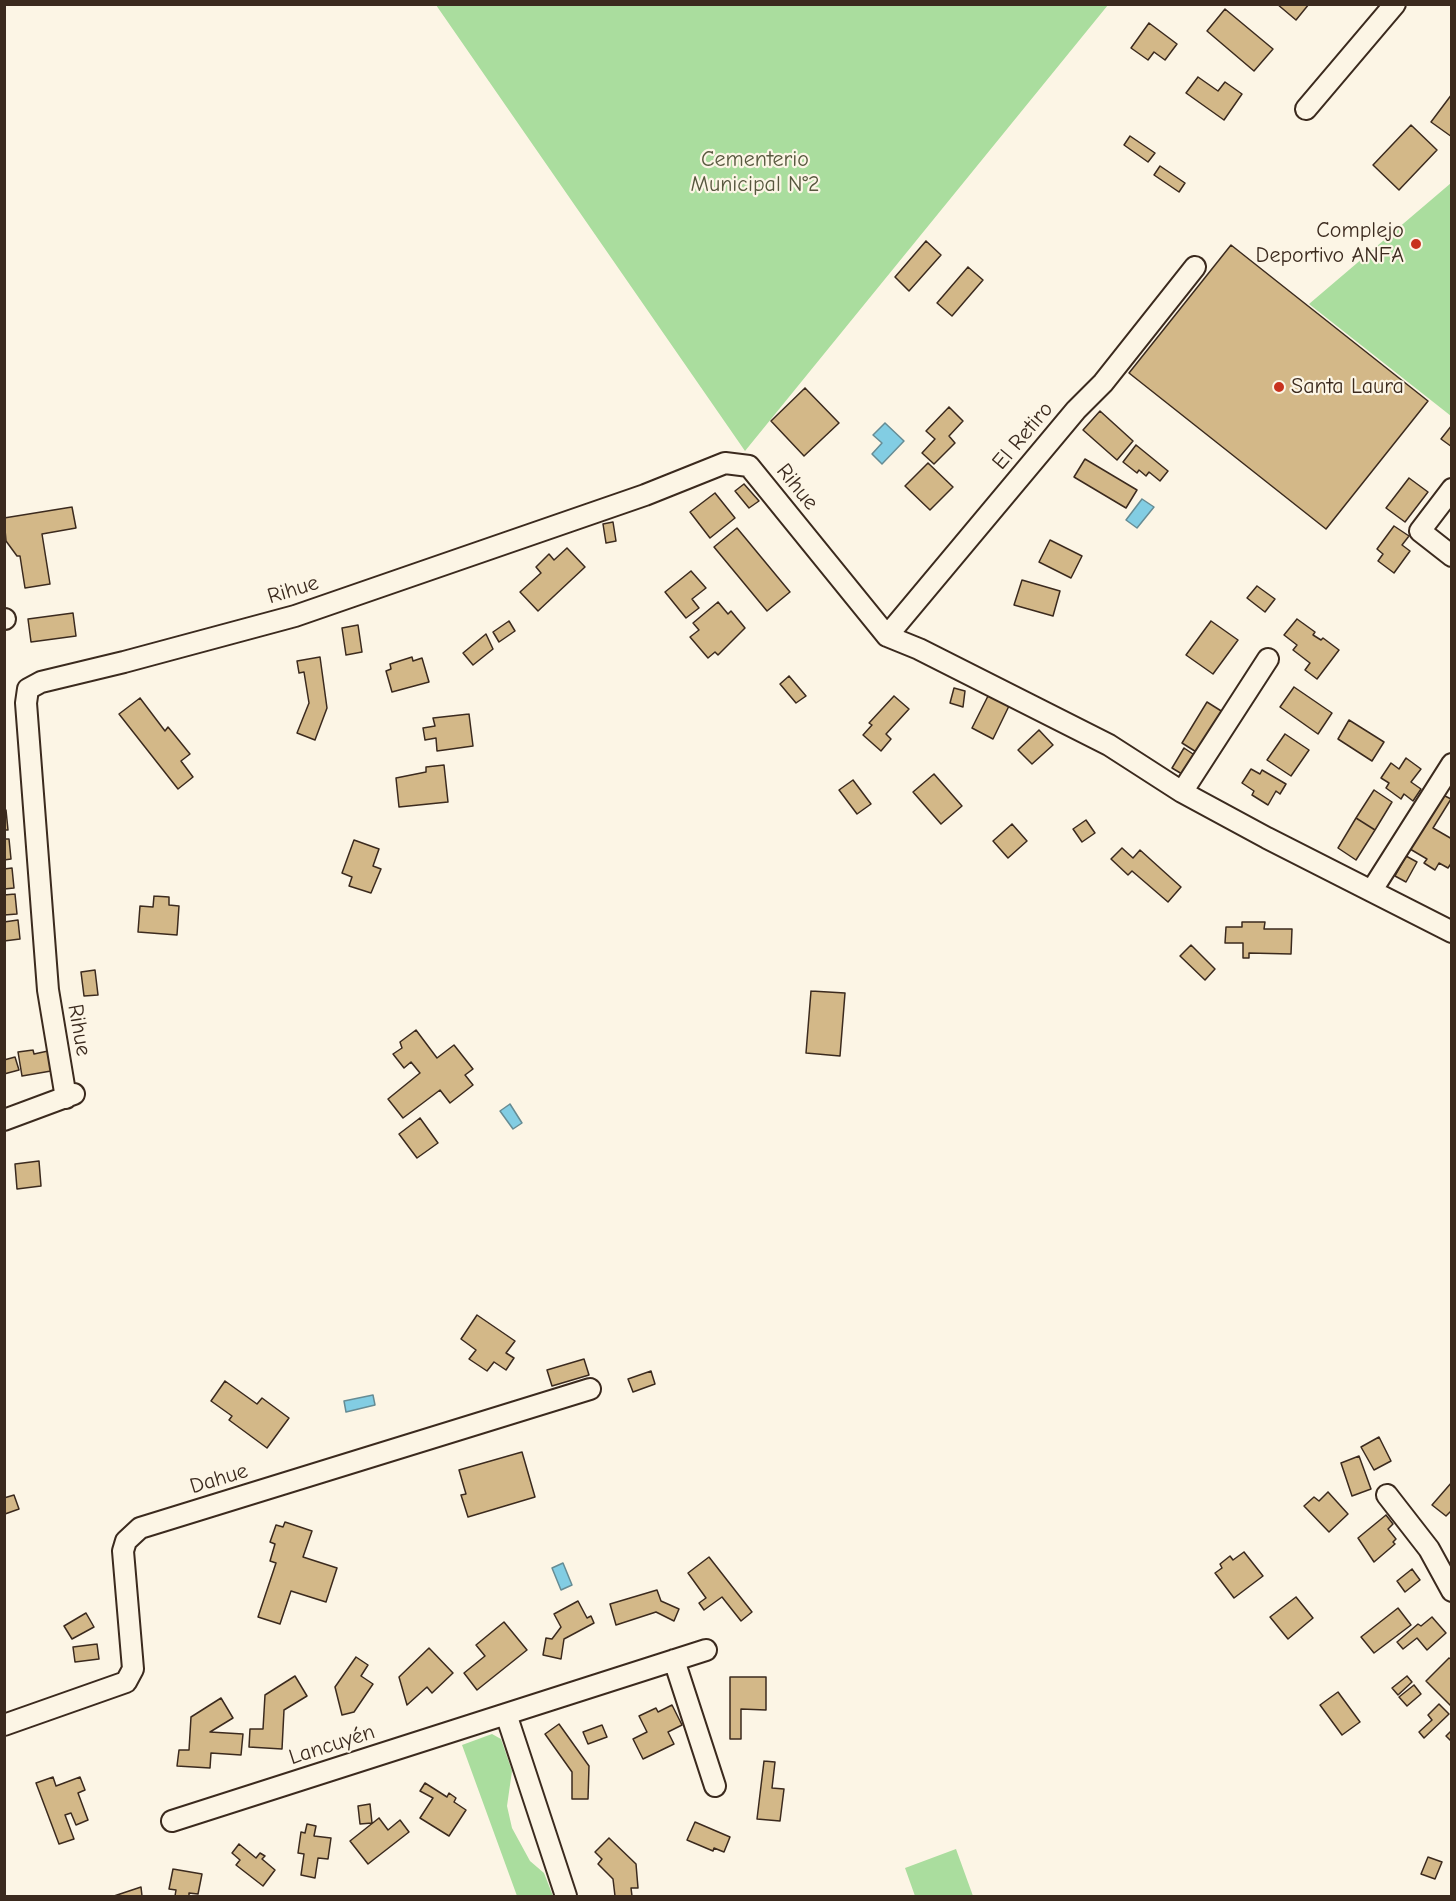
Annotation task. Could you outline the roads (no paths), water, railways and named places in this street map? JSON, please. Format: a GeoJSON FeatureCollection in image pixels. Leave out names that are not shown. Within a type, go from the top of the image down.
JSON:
{"type":"FeatureCollection","features":[{"type":"Feature","properties":{"kind":"street"},"geometry":{"type":"LineString","coordinates":[[1306,109],[1395,4]]}},
{"type":"Feature","properties":{"kind":"street","name":"El Retiro"},"geometry":{"type":"LineString","coordinates":[[887,636],[1076,410],[1103,383],[1196,267]]}},
{"type":"Feature","properties":{"kind":"street","name":"Rihue"},"geometry":{"type":"LineString","coordinates":[[4,1120],[70,1096],[48,990],[26,703],[28,689],[41,682],[295,616],[645,495],[724,463],[749,466],[887,636]]}},
{"type":"Feature","properties":{"kind":"street"},"geometry":{"type":"LineString","coordinates":[[1452,489],[1420,531],[1452,556]]}},
{"type":"Feature","properties":{"kind":"street"},"geometry":{"type":"LineString","coordinates":[[887,636],[927,653],[1108,745],[1182,792],[1452,932]]}},
{"type":"Feature","properties":{"kind":"street"},"geometry":{"type":"LineString","coordinates":[[1182,792],[1268,659]]}},
{"type":"Feature","properties":{"kind":"street"},"geometry":{"type":"LineString","coordinates":[[1372,890],[1452,764]]}},
{"type":"Feature","properties":{"kind":"street","name":"Dahue"},"geometry":{"type":"LineString","coordinates":[[4,1725],[126,1682],[133,1669],[123,1551],[126,1541],[140,1528],[590,1389]]}},
{"type":"Feature","properties":{"kind":"street"},"geometry":{"type":"LineString","coordinates":[[1387,1495],[1429,1549],[1452,1591]]}},
{"type":"Feature","properties":{"kind":"street","name":"Lancuyén"},"geometry":{"type":"LineString","coordinates":[[172,1821],[706,1650]]}},
{"type":"Feature","properties":{"kind":"street"},"geometry":{"type":"LineString","coordinates":[[674,1660],[715,1786]]}},
{"type":"Feature","properties":{"kind":"street"},"geometry":{"type":"LineString","coordinates":[[506,1714],[566,1896]]}},
{"type":"Feature","properties":{"kind":"water"},"geometry":{"type":"Polygon","coordinates":[[[885,423],[904,441],[882,464],[872,454],[882,443],[873,435],[885,423]]]}},
{"type":"Feature","properties":{"kind":"water"},"geometry":{"type":"Polygon","coordinates":[[[1142,499],[1154,507],[1137,528],[1126,520],[1142,499]]]}},
{"type":"Feature","properties":{"kind":"water"},"geometry":{"type":"Polygon","coordinates":[[[510,1104],[522,1123],[513,1129],[500,1111],[510,1104]]]}},
{"type":"Feature","properties":{"kind":"water"},"geometry":{"type":"Polygon","coordinates":[[[373,1395],[375,1405],[346,1412],[344,1401],[373,1395]]]}},
{"type":"Feature","properties":{"kind":"water"},"geometry":{"type":"Polygon","coordinates":[[[563,1563],[572,1585],[561,1590],[552,1568],[563,1563]]]}},
{"type":"Feature","properties":{"kind":"place","name":"Complejo Deportivo ANFA"},"geometry":{"type":"Point","coordinates":[1416,244]}},
{"type":"Feature","properties":{"kind":"place","name":"Santa Laura"},"geometry":{"type":"Point","coordinates":[1279,387]}},
{"type":"Feature","properties":{"kind":"park label","name":"Cementerio Municipal N°2"},"geometry":{"type":"Point","coordinates":[755,172]}}]}
